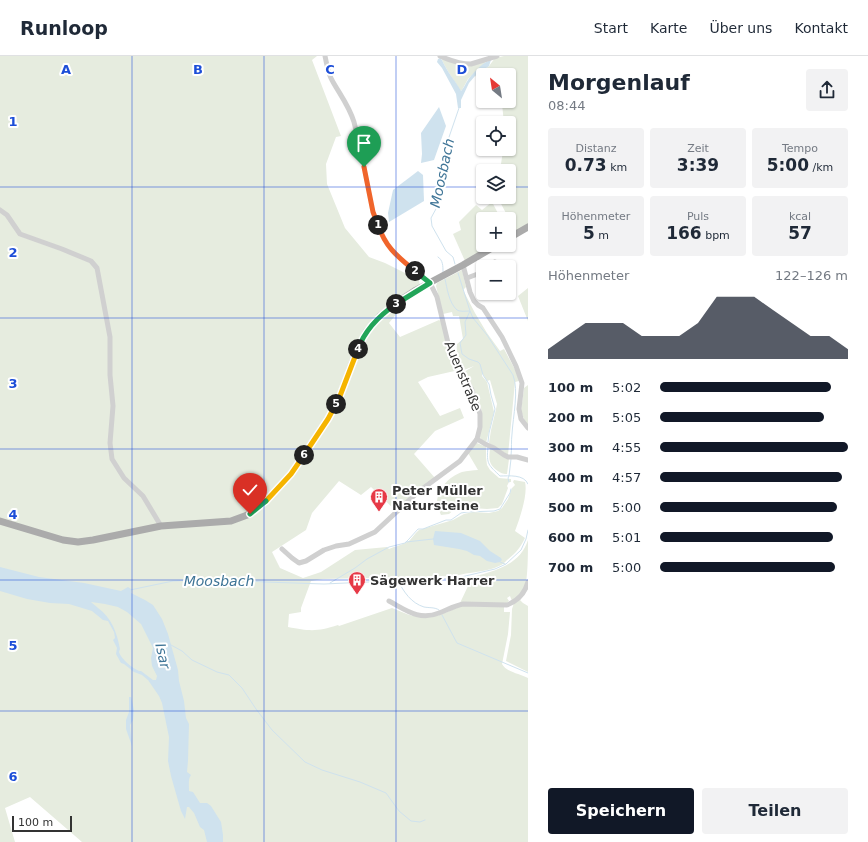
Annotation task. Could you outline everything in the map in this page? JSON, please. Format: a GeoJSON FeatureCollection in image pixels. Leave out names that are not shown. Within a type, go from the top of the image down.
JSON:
{"type":"FeatureCollection","features":[{"type":"Feature","properties":{"kind":"main road"},"geometry":{"type":"LineString","coordinates":[[516,234],[528,227]]}},
{"type":"Feature","properties":{"kind":"main road"},"geometry":{"type":"LineString","coordinates":[[0,520],[63,540],[78,542],[161,526],[231,521],[250,514],[265,502],[291,474],[328,419],[340,396],[359,345],[367,331],[380,316],[416,290],[485,252]]}},
{"type":"Feature","properties":{"kind":"street"},"geometry":{"type":"LineString","coordinates":[[325,56],[332,81],[347,104],[354,121],[361,148],[373,212],[380,232],[388,247],[396,256],[430,283]]}},
{"type":"Feature","properties":{"kind":"street"},"geometry":{"type":"LineString","coordinates":[[441,56],[452,62],[466,64],[471,64],[493,57]]}},
{"type":"Feature","properties":{"kind":"street"},"geometry":{"type":"LineString","coordinates":[[0,210],[7,215],[20,234],[91,261],[96,268],[110,337],[110,375],[113,406],[110,443],[112,459],[124,478],[142,496],[161,526]]}},
{"type":"Feature","properties":{"kind":"street"},"geometry":{"type":"LineString","coordinates":[[463,265],[474,301],[483,308],[502,337],[516,366],[522,383],[519,409],[521,419],[528,428]]}},
{"type":"Feature","properties":{"kind":"street"},"geometry":{"type":"LineString","coordinates":[[467,278],[476,275]]}},
{"type":"Feature","properties":{"kind":"street","name":"Auenstraße"},"geometry":{"type":"LineString","coordinates":[[430,283],[437,297],[449,347],[472,390],[477,404],[480,414],[480,427],[477,439]]}},
{"type":"Feature","properties":{"kind":"street"},"geometry":{"type":"LineString","coordinates":[[282,549],[299,563],[306,561],[324,550],[349,544],[375,532],[418,492],[460,461],[477,439],[504,455],[528,460]]}},
{"type":"Feature","properties":{"kind":"street"},"geometry":{"type":"LineString","coordinates":[[389,601],[416,615],[431,616],[463,604],[512,604],[520,598],[528,582]]}},
{"type":"Feature","properties":{"kind":"shaded area"},"geometry":{"type":"Polygon","coordinates":[[[0,56],[317,56],[312,60],[341,136],[336,137],[326,164],[327,184],[345,228],[369,257],[385,263],[419,280],[420,286],[397,300],[402,307],[389,323],[400,337],[439,320],[442,322],[459,370],[428,377],[418,382],[440,416],[460,408],[464,418],[435,431],[414,454],[435,478],[396,511],[371,487],[361,495],[339,481],[312,513],[306,530],[272,552],[280,568],[303,578],[321,572],[355,550],[387,547],[389,549],[408,542],[419,530],[453,520],[464,514],[473,512],[489,513],[498,511],[508,499],[512,488],[515,485],[513,482],[514,480],[525,482],[526,487],[521,513],[515,531],[525,538],[518,550],[500,566],[484,571],[455,576],[323,579],[311,581],[301,608],[301,612],[289,614],[288,627],[308,630],[324,629],[339,626],[392,608],[409,615],[424,617],[437,616],[462,606],[504,606],[504,612],[510,612],[508,634],[502,664],[510,671],[528,678],[528,842],[82,842],[30,797],[5,808],[15,842],[0,842],[0,56]]]}},
{"type":"Feature","properties":{"kind":"shaded area"},"geometry":{"type":"Polygon","coordinates":[[[504,56],[528,56],[528,225],[517,231],[516,212],[505,212],[501,204],[516,204],[516,164],[501,164],[502,156],[516,156],[516,116],[503,116],[502,108],[516,108],[516,68],[486,68],[495,58],[504,56]]]}},
{"type":"Feature","properties":{"kind":"shaded area"},"geometry":{"type":"Polygon","coordinates":[[[442,58],[462,65],[488,60],[480,68],[476,68],[476,71],[468,79],[460,91],[442,58]]]}},
{"type":"Feature","properties":{"kind":"shaded area"},"geometry":{"type":"Polygon","coordinates":[[[490,204],[493,204],[497,212],[476,212],[476,252],[480,252],[465,261],[453,234],[461,230],[459,222],[476,205],[482,210],[490,204]]]}},
{"type":"Feature","properties":{"kind":"shaded area"},"geometry":{"type":"Polygon","coordinates":[[[462,270],[466,287],[463,290],[475,313],[500,351],[504,349],[518,375],[519,381],[515,382],[508,455],[489,443],[497,404],[490,380],[487,381],[482,373],[482,376],[487,382],[494,412],[486,443],[480,437],[482,416],[481,407],[464,372],[474,366],[464,370],[456,357],[457,344],[463,339],[459,316],[453,316],[452,312],[443,314],[436,286],[437,283],[462,270]]]}},
{"type":"Feature","properties":{"kind":"shaded area"},"geometry":{"type":"Polygon","coordinates":[[[528,288],[528,321],[518,296],[528,288]]]}},
{"type":"Feature","properties":{"kind":"shaded area"},"geometry":{"type":"Polygon","coordinates":[[[528,385],[528,426],[526,425],[521,411],[524,388],[528,385]]]}},
{"type":"Feature","properties":{"kind":"shaded area"},"geometry":{"type":"Polygon","coordinates":[[[477,443],[486,447],[487,465],[490,470],[499,478],[511,479],[511,482],[509,482],[507,486],[508,488],[502,504],[498,508],[487,509],[473,508],[467,504],[456,508],[449,514],[441,515],[437,506],[437,500],[444,485],[457,474],[478,470],[468,453],[477,443]]]}},
{"type":"Feature","properties":{"kind":"shaded area"},"geometry":{"type":"Polygon","coordinates":[[[490,448],[509,459],[507,474],[501,473],[492,466],[489,458],[490,448]]]}},
{"type":"Feature","properties":{"kind":"shaded area"},"geometry":{"type":"Polygon","coordinates":[[[528,540],[526,583],[520,595],[512,601],[510,596],[507,598],[509,601],[507,603],[460,603],[469,584],[468,578],[495,570],[512,562],[519,556],[528,540]]]}},
{"type":"Feature","properties":{"kind":"shaded area"},"geometry":{"type":"Polygon","coordinates":[[[520,600],[528,606],[528,672],[506,661],[511,635],[512,609],[514,603],[520,600]]]}},
{"type":"Feature","properties":{"kind":"water"},"geometry":{"type":"Polygon","coordinates":[[[440,58],[442,60],[461,91],[476,70],[476,75],[469,83],[461,100],[461,108],[458,108],[456,94],[442,68],[437,62],[440,58]]]}},
{"type":"Feature","properties":{"kind":"water"},"geometry":{"type":"Polygon","coordinates":[[[491,60],[489,66],[486,68],[478,68],[491,60]]]}},
{"type":"Feature","properties":{"kind":"water"},"geometry":{"type":"Polygon","coordinates":[[[439,107],[446,126],[434,160],[421,163],[421,133],[439,107]]]}},
{"type":"Feature","properties":{"kind":"water"},"geometry":{"type":"Polygon","coordinates":[[[418,171],[423,175],[424,201],[389,222],[388,213],[393,190],[418,171]]]}},
{"type":"Feature","properties":{"kind":"water"},"geometry":{"type":"Polygon","coordinates":[[[435,531],[461,533],[480,541],[502,560],[495,563],[487,561],[480,556],[474,555],[467,551],[434,545],[433,539],[435,531]]]}},
{"type":"Feature","properties":{"kind":"water","name":"Isar"},"geometry":{"type":"Polygon","coordinates":[[[0,567],[39,577],[84,583],[121,591],[128,587],[131,589],[131,593],[153,605],[162,619],[168,634],[178,670],[186,718],[189,724],[187,772],[191,775],[189,780],[189,791],[193,792],[200,803],[207,803],[211,806],[221,822],[223,842],[207,842],[204,830],[200,827],[194,813],[189,807],[187,807],[185,819],[181,811],[168,761],[169,737],[162,703],[148,680],[121,663],[116,654],[117,648],[113,640],[115,638],[114,632],[108,621],[103,620],[92,611],[69,604],[50,603],[27,599],[0,591],[0,567]],[[91,602],[107,616],[113,626],[120,649],[119,652],[122,658],[133,668],[141,671],[153,680],[156,680],[157,676],[152,666],[151,658],[153,648],[141,624],[127,612],[118,607],[91,602]]]}},
{"type":"Feature","properties":{"kind":"water"},"geometry":{"type":"Polygon","coordinates":[[[129,697],[131,697],[134,710],[133,720],[130,725],[132,746],[126,729],[126,720],[129,712],[129,697]]]}},
{"type":"Feature","properties":{"kind":"waterway","name":"Moosbach"},"geometry":{"type":"LineString","coordinates":[[455,264],[453,257],[446,251],[432,226],[431,218],[437,207],[439,181],[447,143],[459,108]]}},
{"type":"Feature","properties":{"kind":"waterway"},"geometry":{"type":"LineString","coordinates":[[438,257],[442,261],[443,272]]}},
{"type":"Feature","properties":{"kind":"waterway","name":"Moosbach"},"geometry":{"type":"LineString","coordinates":[[458,273],[470,311],[465,322],[466,335],[460,343],[462,354],[480,364],[483,375],[489,384],[495,409],[488,442]]}},
{"type":"Feature","properties":{"kind":"waterway"},"geometry":{"type":"LineString","coordinates":[[445,279],[454,307],[460,311],[470,311],[473,318],[487,335],[513,375],[516,396],[511,456]]}},
{"type":"Feature","properties":{"kind":"waterway","name":"Moosbach"},"geometry":{"type":"LineString","coordinates":[[488,447],[487,458],[489,464],[500,476],[520,477],[528,484]]}},
{"type":"Feature","properties":{"kind":"waterway"},"geometry":{"type":"LineString","coordinates":[[509,482],[508,478],[511,459]]}},
{"type":"Feature","properties":{"kind":"waterway","name":"Moosbach"},"geometry":{"type":"LineString","coordinates":[[330,583],[367,559],[389,547],[405,543],[418,529],[423,529],[446,520],[451,520],[461,513],[494,511],[500,509],[511,489]]}},
{"type":"Feature","properties":{"kind":"waterway","name":"Moosbach"},"geometry":{"type":"LineString","coordinates":[[130,590],[173,581],[214,579],[324,584],[457,578],[495,569],[506,564],[521,550],[528,530]]}},
{"type":"Feature","properties":{"kind":"waterway"},"geometry":{"type":"LineString","coordinates":[[406,542],[433,539]]}},
{"type":"Feature","properties":{"kind":"waterway","name":"Moosbach"},"geometry":{"type":"LineString","coordinates":[[500,562],[505,564]]}},
{"type":"Feature","properties":{"kind":"waterway"},"geometry":{"type":"LineString","coordinates":[[398,581],[405,593],[415,603],[424,607],[439,610]]}},
{"type":"Feature","properties":{"kind":"waterway"},"geometry":{"type":"LineString","coordinates":[[442,615],[457,643],[528,673]]}},
{"type":"Feature","properties":{"kind":"waterway","name":"Isar"},"geometry":{"type":"LineString","coordinates":[[171,645],[182,651],[192,660],[217,672],[229,675],[242,688],[272,730],[305,762],[322,770],[360,782],[386,793],[399,811],[411,821],[420,822],[425,820]]}},
{"type":"Feature","properties":{"kind":"place","name":"Peter Müller Natursteine"},"geometry":{"type":"Point","coordinates":[379,512]}},
{"type":"Feature","properties":{"kind":"place","name":"Sägewerk Harrer"},"geometry":{"type":"Point","coordinates":[357,595]}},
{"type":"Feature","properties":{"kind":"route"},"geometry":{"type":"LineString","coordinates":[[250,514],[265,502],[291,474],[328,419],[340,396],[359,345],[367,331],[380,316],[400,300],[430,283],[396,256],[388,247],[380,232],[373,212],[364,167]]}}]}
